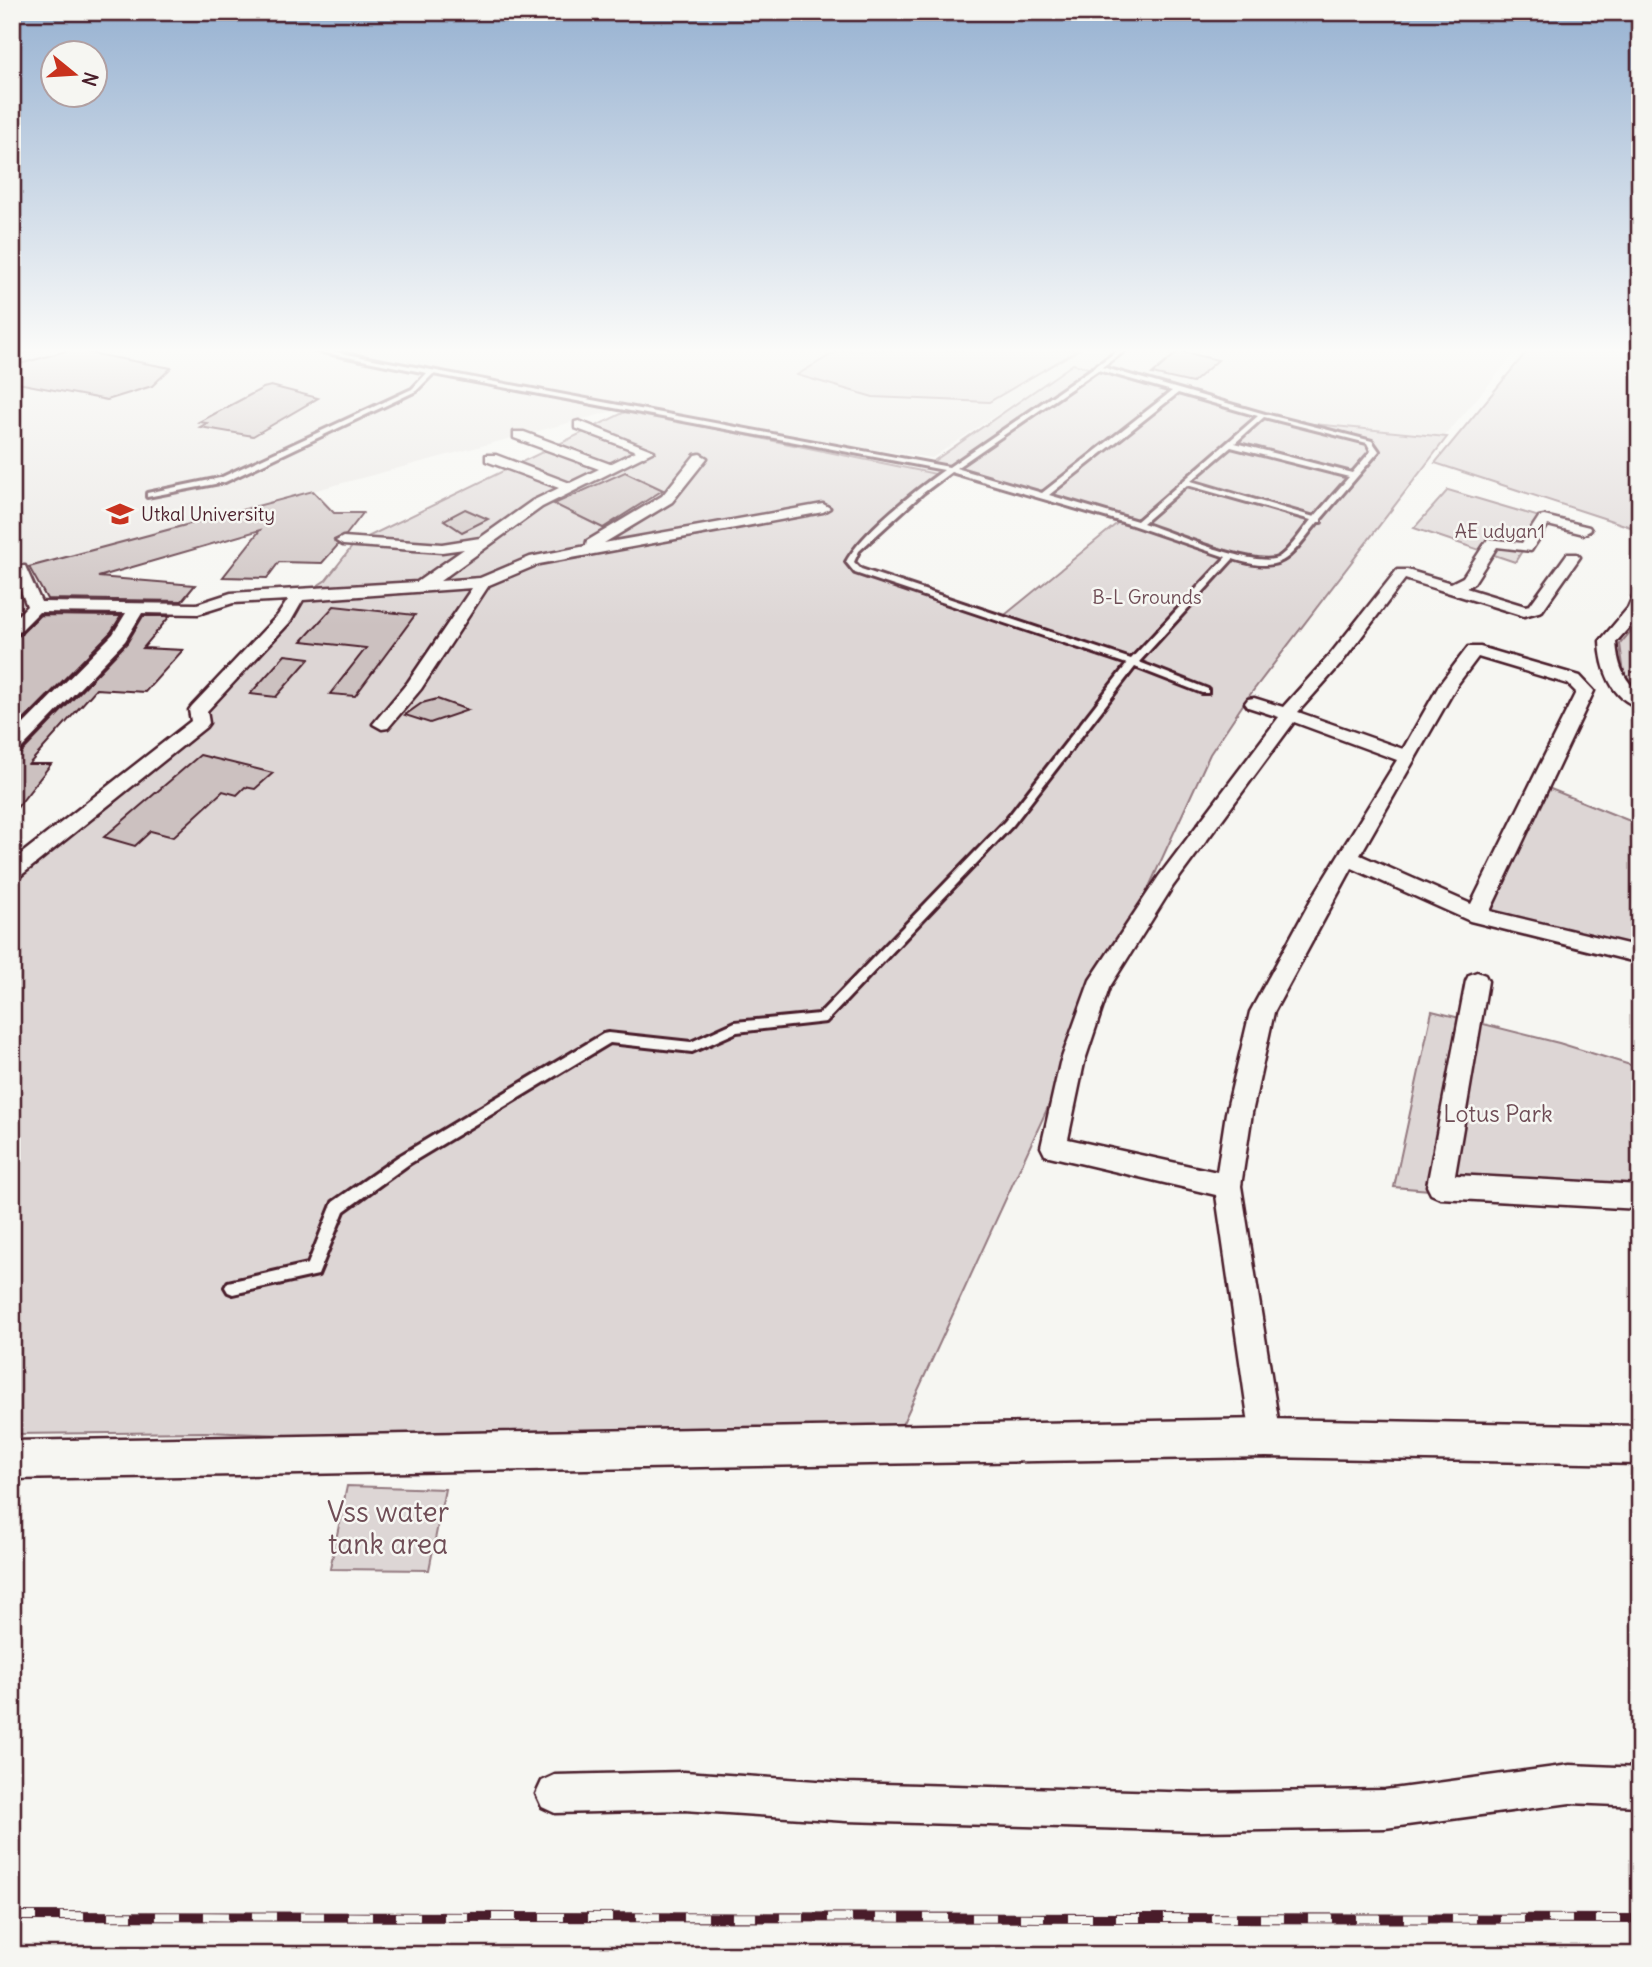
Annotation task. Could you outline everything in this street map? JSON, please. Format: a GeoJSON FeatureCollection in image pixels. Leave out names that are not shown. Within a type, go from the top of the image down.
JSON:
{"type":"FeatureCollection","features":[{"type":"Feature","properties":{"kind":"street"},"geometry":{"type":"LineString","coordinates":[[538,442],[610,468]]}},
{"type":"Feature","properties":{"kind":"street"},"geometry":{"type":"LineString","coordinates":[[421,587],[537,504],[648,451],[624,442]]}},
{"type":"Feature","properties":{"kind":"street"},"geometry":{"type":"LineString","coordinates":[[491,458],[569,487]]}},
{"type":"Feature","properties":{"kind":"street"},"geometry":{"type":"LineString","coordinates":[[581,551],[667,499],[700,458]]}},
{"type":"Feature","properties":{"kind":"street"},"geometry":{"type":"LineString","coordinates":[[12,631],[35,607],[198,609],[232,598],[278,594],[298,596],[483,582],[535,560],[823,508]]}},
{"type":"Feature","properties":{"kind":"street"},"geometry":{"type":"LineString","coordinates":[[1453,589],[1469,580],[1493,542],[1526,548],[1545,520],[1584,530]]}},
{"type":"Feature","properties":{"kind":"street"},"geometry":{"type":"LineString","coordinates":[[343,541],[442,548],[484,542]]}},
{"type":"Feature","properties":{"kind":"street"},"geometry":{"type":"LineString","coordinates":[[1228,1186],[1054,1147],[1072,1063],[1098,986],[1166,881],[1288,715],[1402,573],[1524,611],[1536,608],[1572,557]]}},
{"type":"Feature","properties":{"kind":"street"},"geometry":{"type":"LineString","coordinates":[[20,569],[35,607]]}},
{"type":"Feature","properties":{"kind":"street"},"geometry":{"type":"LineString","coordinates":[[382,724],[415,685],[483,582]]}},
{"type":"Feature","properties":{"kind":"street"},"geometry":{"type":"LineString","coordinates":[[12,872],[200,723],[198,710],[285,618],[298,596]]}},
{"type":"Feature","properties":{"kind":"street"},"geometry":{"type":"LineString","coordinates":[[1640,597],[1636,609],[1608,641],[1608,657],[1614,681],[1640,702]]}},
{"type":"Feature","properties":{"kind":"street"},"geometry":{"type":"LineString","coordinates":[[12,747],[119,637],[137,608]]}},
{"type":"Feature","properties":{"kind":"street"},"geometry":{"type":"LineString","coordinates":[[1266,1438],[1228,1186],[1239,1113],[1262,1012],[1323,898],[1449,684],[1474,651],[1574,680],[1585,691],[1482,901],[1478,916]]}},
{"type":"Feature","properties":{"kind":"street"},"geometry":{"type":"LineString","coordinates":[[1254,703],[1407,757]]}},
{"type":"Feature","properties":{"kind":"street"},"geometry":{"type":"LineString","coordinates":[[1348,858],[1478,916],[1640,955]]}},
{"type":"Feature","properties":{"kind":"street"},"geometry":{"type":"LineString","coordinates":[[1477,981],[1440,1186],[1640,1197]]}},
{"type":"Feature","properties":{"kind":"street"},"geometry":{"type":"LineString","coordinates":[[12,1460],[1266,1438],[1640,1445]]}},
{"type":"Feature","properties":{"kind":"street"},"geometry":{"type":"LineString","coordinates":[[555,1794],[684,1791],[846,1802],[1201,1812],[1385,1809],[1570,1784],[1640,1787]]}},
{"type":"Feature","properties":{"kind":"lane"},"geometry":{"type":"LineString","coordinates":[[149,495],[222,480],[304,442]]}},
{"type":"Feature","properties":{"kind":"lane"},"geometry":{"type":"LineString","coordinates":[[805,442],[950,469],[1138,524],[1246,561],[1271,564],[1292,550],[1355,476],[1375,451],[1369,442]]}},
{"type":"Feature","properties":{"kind":"lane"},"geometry":{"type":"LineString","coordinates":[[990,442],[950,469],[902,508],[856,550],[849,562],[858,571],[1133,663],[1205,691]]}},
{"type":"Feature","properties":{"kind":"lane"},"geometry":{"type":"LineString","coordinates":[[1043,496],[1112,442]]}},
{"type":"Feature","properties":{"kind":"lane"},"geometry":{"type":"LineString","coordinates":[[1138,524],[1232,442]]}},
{"type":"Feature","properties":{"kind":"lane"},"geometry":{"type":"LineString","coordinates":[[1230,444],[1355,476]]}},
{"type":"Feature","properties":{"kind":"lane"},"geometry":{"type":"LineString","coordinates":[[1186,482],[1318,520]]}},
{"type":"Feature","properties":{"kind":"lane"},"geometry":{"type":"LineString","coordinates":[[233,1287],[313,1270],[338,1207],[404,1160],[608,1038],[692,1047],[735,1027],[822,1019],[1009,823],[1133,663],[1231,556]]}},
{"type":"Feature","properties":{"kind":"shaded area"},"geometry":{"type":"Polygon","coordinates":[[[12,442],[498,442],[12,571],[12,442]]]}},
{"type":"Feature","properties":{"kind":"shaded area"},"geometry":{"type":"Polygon","coordinates":[[[826,442],[956,442],[932,458],[826,442]]]}},
{"type":"Feature","properties":{"kind":"green space","name":"B-L Grounds"},"geometry":{"type":"Polygon","coordinates":[[[564,442],[778,442],[941,475],[883,524],[849,562],[858,572],[1000,619],[1120,521],[1135,523],[931,463],[961,442],[1443,442],[1246,700],[1210,754],[897,1436],[558,1445],[206,1432],[12,1434],[12,871],[95,812],[203,710],[299,598],[326,580],[355,543],[564,442]]]}},
{"type":"Feature","properties":{"kind":"green space"},"geometry":{"type":"Polygon","coordinates":[[[1452,442],[1640,442],[1640,530],[1435,463],[1452,442]]]}},
{"type":"Feature","properties":{"kind":"green space","name":"AE udyan1"},"geometry":{"type":"Polygon","coordinates":[[[1448,490],[1543,518],[1515,562],[1414,528],[1448,490]]]}},
{"type":"Feature","properties":{"kind":"green space"},"geometry":{"type":"Polygon","coordinates":[[[1640,620],[1640,692],[1625,681],[1620,644],[1640,620]]]}},
{"type":"Feature","properties":{"kind":"green space"},"geometry":{"type":"Polygon","coordinates":[[[1548,788],[1640,825],[1640,948],[1491,913],[1548,788]]]}},
{"type":"Feature","properties":{"kind":"green space","name":"Lotus Park"},"geometry":{"type":"Polygon","coordinates":[[[1432,1011],[1559,1043],[1640,1068],[1640,1207],[1394,1187],[1432,1011]]]}},
{"type":"Feature","properties":{"kind":"green space","name":"Vss water tank area"},"geometry":{"type":"Polygon","coordinates":[[[347,1486],[445,1489],[429,1570],[330,1569],[347,1486]]]}},
{"type":"Feature","properties":{"kind":"building"},"geometry":{"type":"Polygon","coordinates":[[[625,472],[663,490],[603,528],[554,504],[625,472]]]}},
{"type":"Feature","properties":{"kind":"building"},"geometry":{"type":"Polygon","coordinates":[[[313,491],[334,513],[363,513],[346,535],[334,540],[338,545],[322,563],[279,562],[267,578],[223,577],[260,530],[98,577],[195,585],[182,601],[47,599],[29,567],[313,491]]]}},
{"type":"Feature","properties":{"kind":"building"},"geometry":{"type":"Polygon","coordinates":[[[465,509],[488,519],[462,532],[444,520],[465,509]]]}},
{"type":"Feature","properties":{"kind":"building"},"geometry":{"type":"Polygon","coordinates":[[[334,606],[415,615],[355,696],[330,694],[366,648],[302,641],[334,606]]]}},
{"type":"Feature","properties":{"kind":"building"},"geometry":{"type":"Polygon","coordinates":[[[40,615],[121,616],[111,632],[12,732],[12,637],[20,635],[40,615]]]}},
{"type":"Feature","properties":{"kind":"building"},"geometry":{"type":"Polygon","coordinates":[[[143,616],[170,616],[143,648],[183,650],[145,692],[96,689],[29,764],[51,764],[12,814],[12,755],[21,753],[127,643],[143,616]]]}},
{"type":"Feature","properties":{"kind":"building"},"geometry":{"type":"Polygon","coordinates":[[[285,655],[310,658],[276,697],[250,694],[285,655]]]}},
{"type":"Feature","properties":{"kind":"building"},"geometry":{"type":"Polygon","coordinates":[[[437,699],[468,710],[430,723],[405,715],[422,703],[437,699]]]}},
{"type":"Feature","properties":{"kind":"building"},"geometry":{"type":"Polygon","coordinates":[[[200,755],[273,773],[255,789],[245,787],[237,795],[223,791],[173,837],[151,831],[135,846],[104,837],[200,755]]]}},
{"type":"Feature","properties":{"kind":"railway"},"geometry":{"type":"LineString","coordinates":[[12,1916],[1640,1919]]}},
{"type":"Feature","properties":{"kind":"place","name":"Utkal University"},"geometry":{"type":"Point","coordinates":[120,514]}}]}
